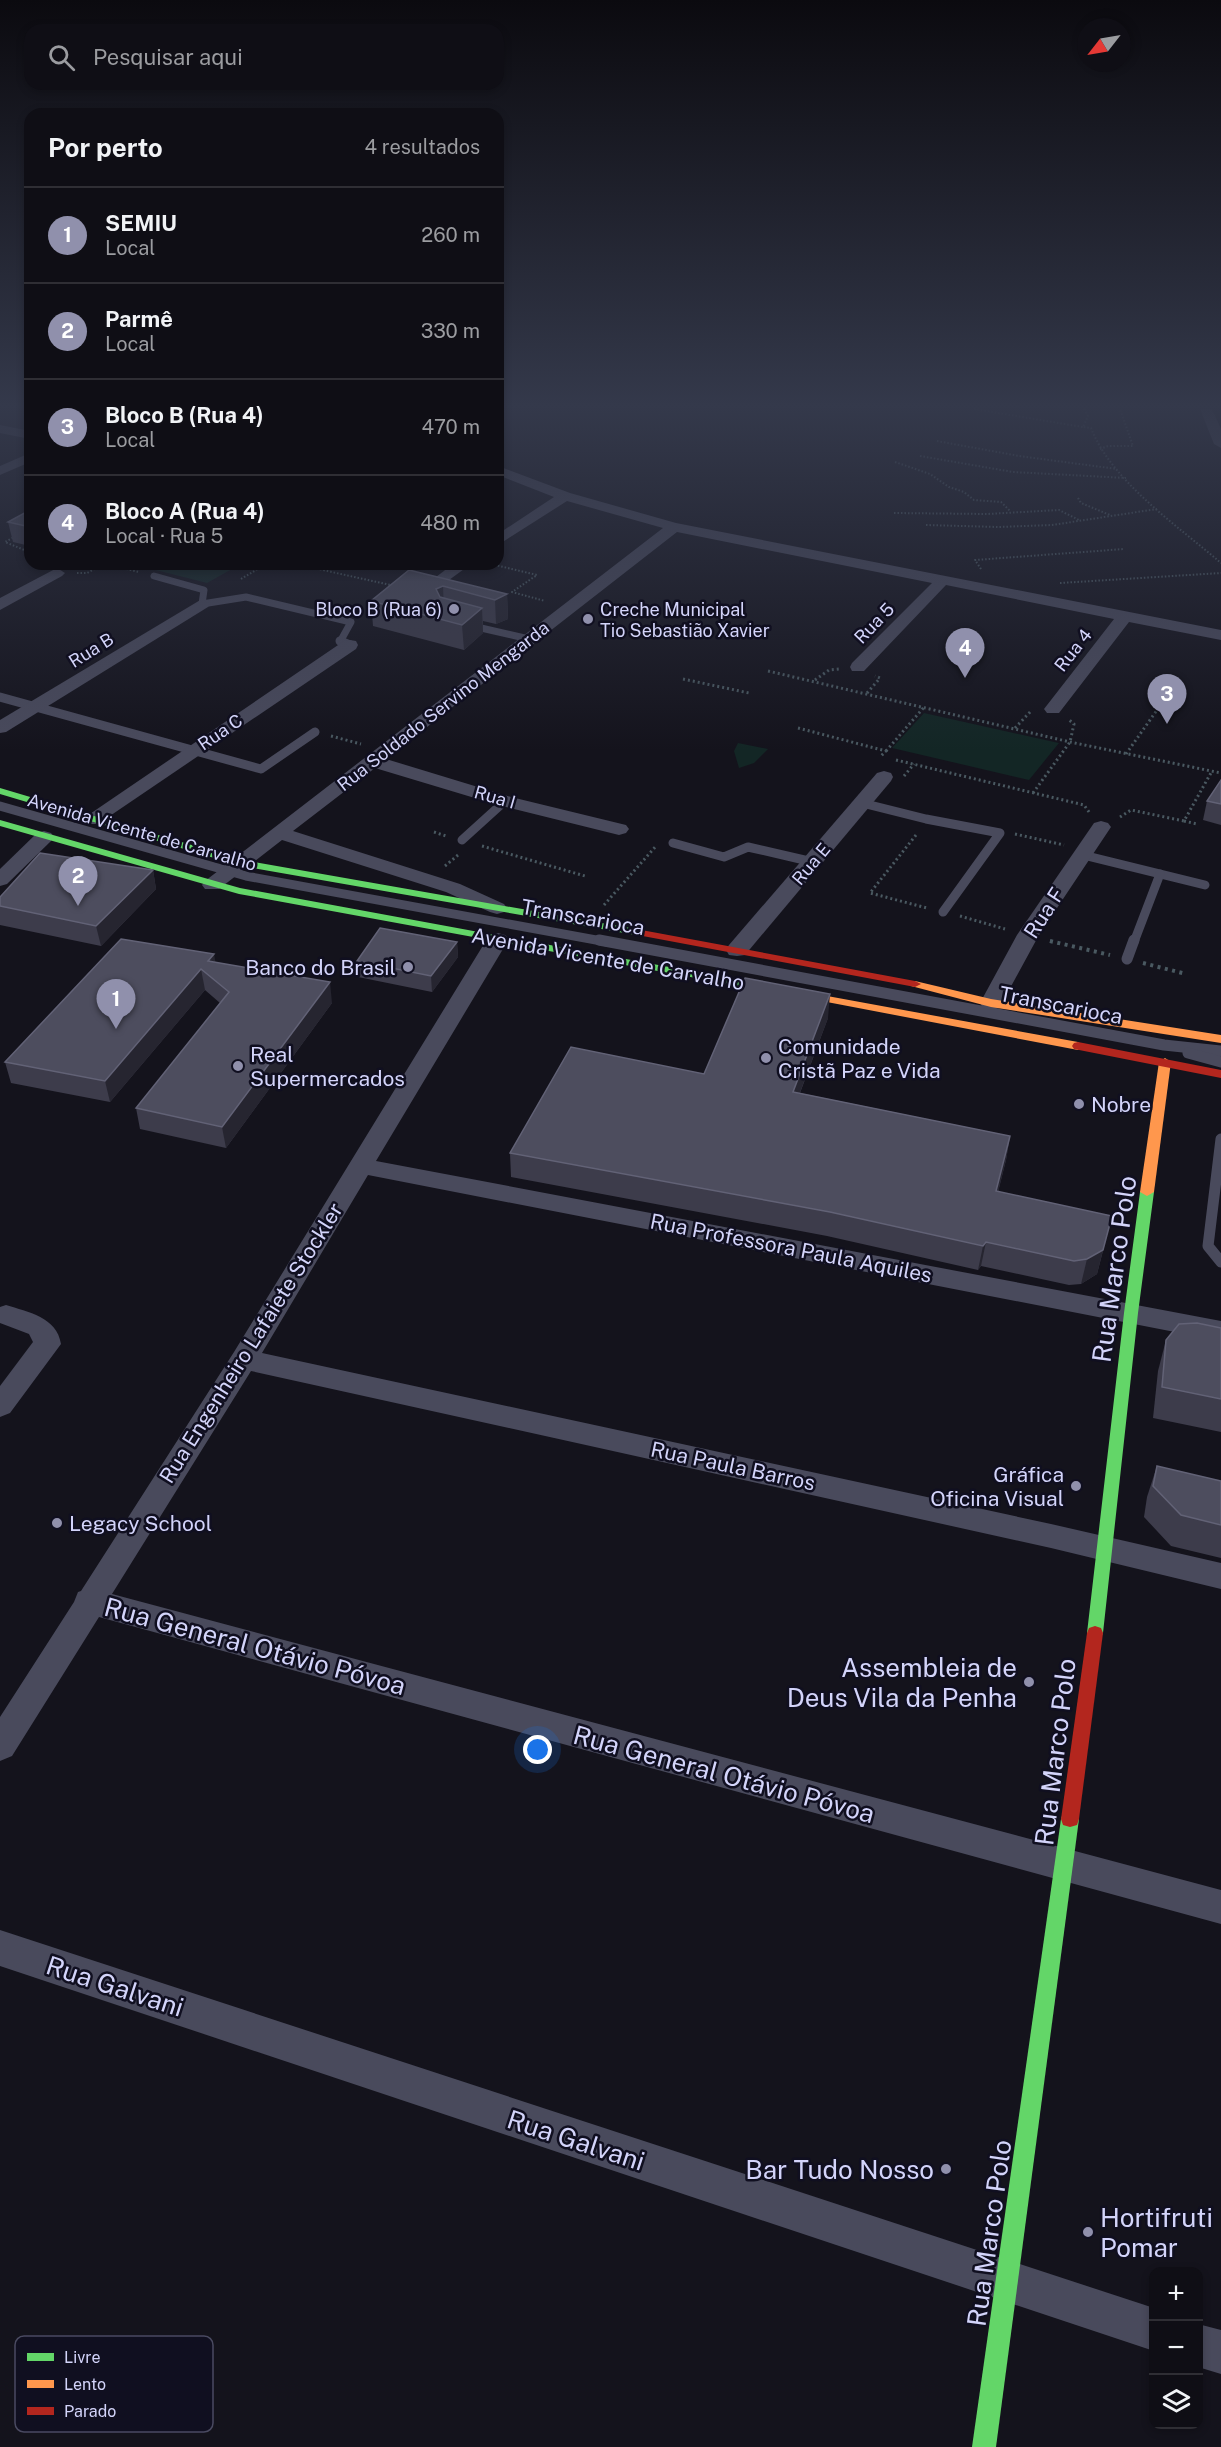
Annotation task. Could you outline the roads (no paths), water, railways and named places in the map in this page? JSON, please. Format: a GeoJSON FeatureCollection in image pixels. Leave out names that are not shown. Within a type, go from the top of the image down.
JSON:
{"type":"FeatureCollection","features":[{"type":"Feature","properties":{"kind":"main road","name":"Avenida Vicente de Carvalho"},"geometry":{"type":"LineString","coordinates":[[0,791],[235,867],[497,908],[936,988],[991,1003],[1221,1039]]}},
{"type":"Feature","properties":{"kind":"main road","name":"Avenida Vicente de Carvalho"},"geometry":{"type":"LineString","coordinates":[[0,823],[212,885],[302,904],[1221,1074]]}},
{"type":"Feature","properties":{"kind":"main road","name":"Rua Marco Polo"},"geometry":{"type":"LineString","coordinates":[[984,2447],[1065,1866],[1106,1548],[1131,1313],[1165,1062]]}},
{"type":"Feature","properties":{"kind":"street"},"geometry":{"type":"LineString","coordinates":[[504,537],[525,523]]}},
{"type":"Feature","properties":{"kind":"street"},"geometry":{"type":"LineString","coordinates":[[661,523],[1221,635]]}},
{"type":"Feature","properties":{"kind":"street","name":"Rua Soldado Servino Mengarda"},"geometry":{"type":"LineString","coordinates":[[212,885],[674,527]]}},
{"type":"Feature","properties":{"kind":"street"},"geometry":{"type":"LineString","coordinates":[[444,577],[454,570]]}},
{"type":"Feature","properties":{"kind":"street"},"geometry":{"type":"LineString","coordinates":[[0,604],[57,573]]}},
{"type":"Feature","properties":{"kind":"street","name":"Rua 5"},"geometry":{"type":"LineString","coordinates":[[858,667],[943,580]]}},
{"type":"Feature","properties":{"kind":"street","name":"Rua B"},"geometry":{"type":"LineString","coordinates":[[0,728],[37,708],[202,604]]}},
{"type":"Feature","properties":{"kind":"street","name":"Rua 4"},"geometry":{"type":"LineString","coordinates":[[1053,709],[1125,616]]}},
{"type":"Feature","properties":{"kind":"street","name":"Rua C"},"geometry":{"type":"LineString","coordinates":[[91,820],[350,645]]}},
{"type":"Feature","properties":{"kind":"street","name":"Rua I"},"geometry":{"type":"LineString","coordinates":[[379,756],[505,801],[619,829]]}},
{"type":"Feature","properties":{"kind":"street","name":"Rua E"},"geometry":{"type":"LineString","coordinates":[[737,950],[884,777]]}},
{"type":"Feature","properties":{"kind":"street","name":"Rua F"},"geometry":{"type":"LineString","coordinates":[[991,1003],[1028,935],[1101,827]]}},
{"type":"Feature","properties":{"kind":"street","name":"Avenida Vicente de Carvalho"},"geometry":{"type":"LineString","coordinates":[[278,833],[453,888],[497,908]]}},
{"type":"Feature","properties":{"kind":"street"},"geometry":{"type":"LineString","coordinates":[[0,880],[44,837]]}},
{"type":"Feature","properties":{"kind":"street","name":"Rua Engenheiro Lafaiete Stockler"},"geometry":{"type":"LineString","coordinates":[[0,1746],[89,1601],[244,1359],[498,939]]}},
{"type":"Feature","properties":{"kind":"street","name":"Rua Professora Paula Aquiles"},"geometry":{"type":"LineString","coordinates":[[361,1166],[1221,1331]]}},
{"type":"Feature","properties":{"kind":"street"},"geometry":{"type":"LineString","coordinates":[[0,1406],[47,1344],[47,1336],[41,1328],[6,1316]]}},
{"type":"Feature","properties":{"kind":"street","name":"Rua Paula Barros"},"geometry":{"type":"LineString","coordinates":[[244,1359],[1106,1548],[1221,1576]]}},
{"type":"Feature","properties":{"kind":"street","name":"Rua General Otávio Póvoa"},"geometry":{"type":"LineString","coordinates":[[89,1601],[1221,1907]]}},
{"type":"Feature","properties":{"kind":"street","name":"Rua Galvani"},"geometry":{"type":"LineString","coordinates":[[0,1948],[1149,2328]]}},
{"type":"Feature","properties":{"kind":"street"},"geometry":{"type":"LineString","coordinates":[[1203,2346],[1221,2352]]}},
{"type":"Feature","properties":{"kind":"lane"},"geometry":{"type":"LineString","coordinates":[[154,576],[204,590],[202,604],[219,603],[232,596],[246,597],[351,622],[340,642],[350,645]]}},
{"type":"Feature","properties":{"kind":"lane"},"geometry":{"type":"LineString","coordinates":[[462,623],[529,639]]}},
{"type":"Feature","properties":{"kind":"lane"},"geometry":{"type":"LineString","coordinates":[[0,697],[261,769],[315,732]]}},
{"type":"Feature","properties":{"kind":"lane"},"geometry":{"type":"LineString","coordinates":[[462,840],[505,801]]}},
{"type":"Feature","properties":{"kind":"lane"},"geometry":{"type":"LineString","coordinates":[[862,803],[1000,833],[943,912]]}},
{"type":"Feature","properties":{"kind":"lane","name":"Transcarioca"},"geometry":{"type":"LineString","coordinates":[[0,806],[235,867],[1064,1024],[1164,1045],[1221,1062]]}},
{"type":"Feature","properties":{"kind":"lane"},"geometry":{"type":"LineString","coordinates":[[673,843],[724,857],[748,847],[813,862]]}},
{"type":"Feature","properties":{"kind":"lane"},"geometry":{"type":"LineString","coordinates":[[1084,853],[1205,885]]}},
{"type":"Feature","properties":{"kind":"lane"},"geometry":{"type":"LineString","coordinates":[[1127,959],[1160,874]]}},
{"type":"Feature","properties":{"kind":"lane","name":"Transcarioca"},"geometry":{"type":"LineString","coordinates":[[1164,1045],[1221,1051]]}},
{"type":"Feature","properties":{"kind":"lane"},"geometry":{"type":"LineString","coordinates":[[1221,1139],[1208,1246],[1221,1262]]}},
{"type":"Feature","properties":{"kind":"place","name":"Bloco B (Rua 6)"},"geometry":{"type":"Point","coordinates":[454,609]}},
{"type":"Feature","properties":{"kind":"place","name":"Creche Municipal Tio Sebastião Xavier"},"geometry":{"type":"Point","coordinates":[588,619]}},
{"type":"Feature","properties":{"kind":"place","name":"Bloco A (Rua 4)"},"geometry":{"type":"Point","coordinates":[965,678]}},
{"type":"Feature","properties":{"kind":"place","name":"Bloco B (Rua 4)"},"geometry":{"type":"Point","coordinates":[1167,724]}},
{"type":"Feature","properties":{"kind":"place","name":"Parmê"},"geometry":{"type":"Point","coordinates":[78,906]}},
{"type":"Feature","properties":{"kind":"place","name":"Banco do Brasil"},"geometry":{"type":"Point","coordinates":[408,967]}},
{"type":"Feature","properties":{"kind":"place","name":"SEMIU"},"geometry":{"type":"Point","coordinates":[116,1029]}},
{"type":"Feature","properties":{"kind":"place","name":"Comunidade Cristã Paz e Vida"},"geometry":{"type":"Point","coordinates":[766,1058]}},
{"type":"Feature","properties":{"kind":"place","name":"Real Supermercados"},"geometry":{"type":"Point","coordinates":[238,1066]}},
{"type":"Feature","properties":{"kind":"place","name":"Nobre"},"geometry":{"type":"Point","coordinates":[1079,1104]}},
{"type":"Feature","properties":{"kind":"place","name":"Gráfica Oficina Visual"},"geometry":{"type":"Point","coordinates":[1076,1486]}},
{"type":"Feature","properties":{"kind":"place","name":"Legacy School"},"geometry":{"type":"Point","coordinates":[57,1523]}},
{"type":"Feature","properties":{"kind":"place","name":"Assembleia de Deus Vila da Penha"},"geometry":{"type":"Point","coordinates":[1029,1682]}},
{"type":"Feature","properties":{"kind":"place","name":"Bar Tudo Nosso"},"geometry":{"type":"Point","coordinates":[946,2169]}},
{"type":"Feature","properties":{"kind":"place","name":"Hortifruti Pomar"},"geometry":{"type":"Point","coordinates":[1088,2232]}}]}
